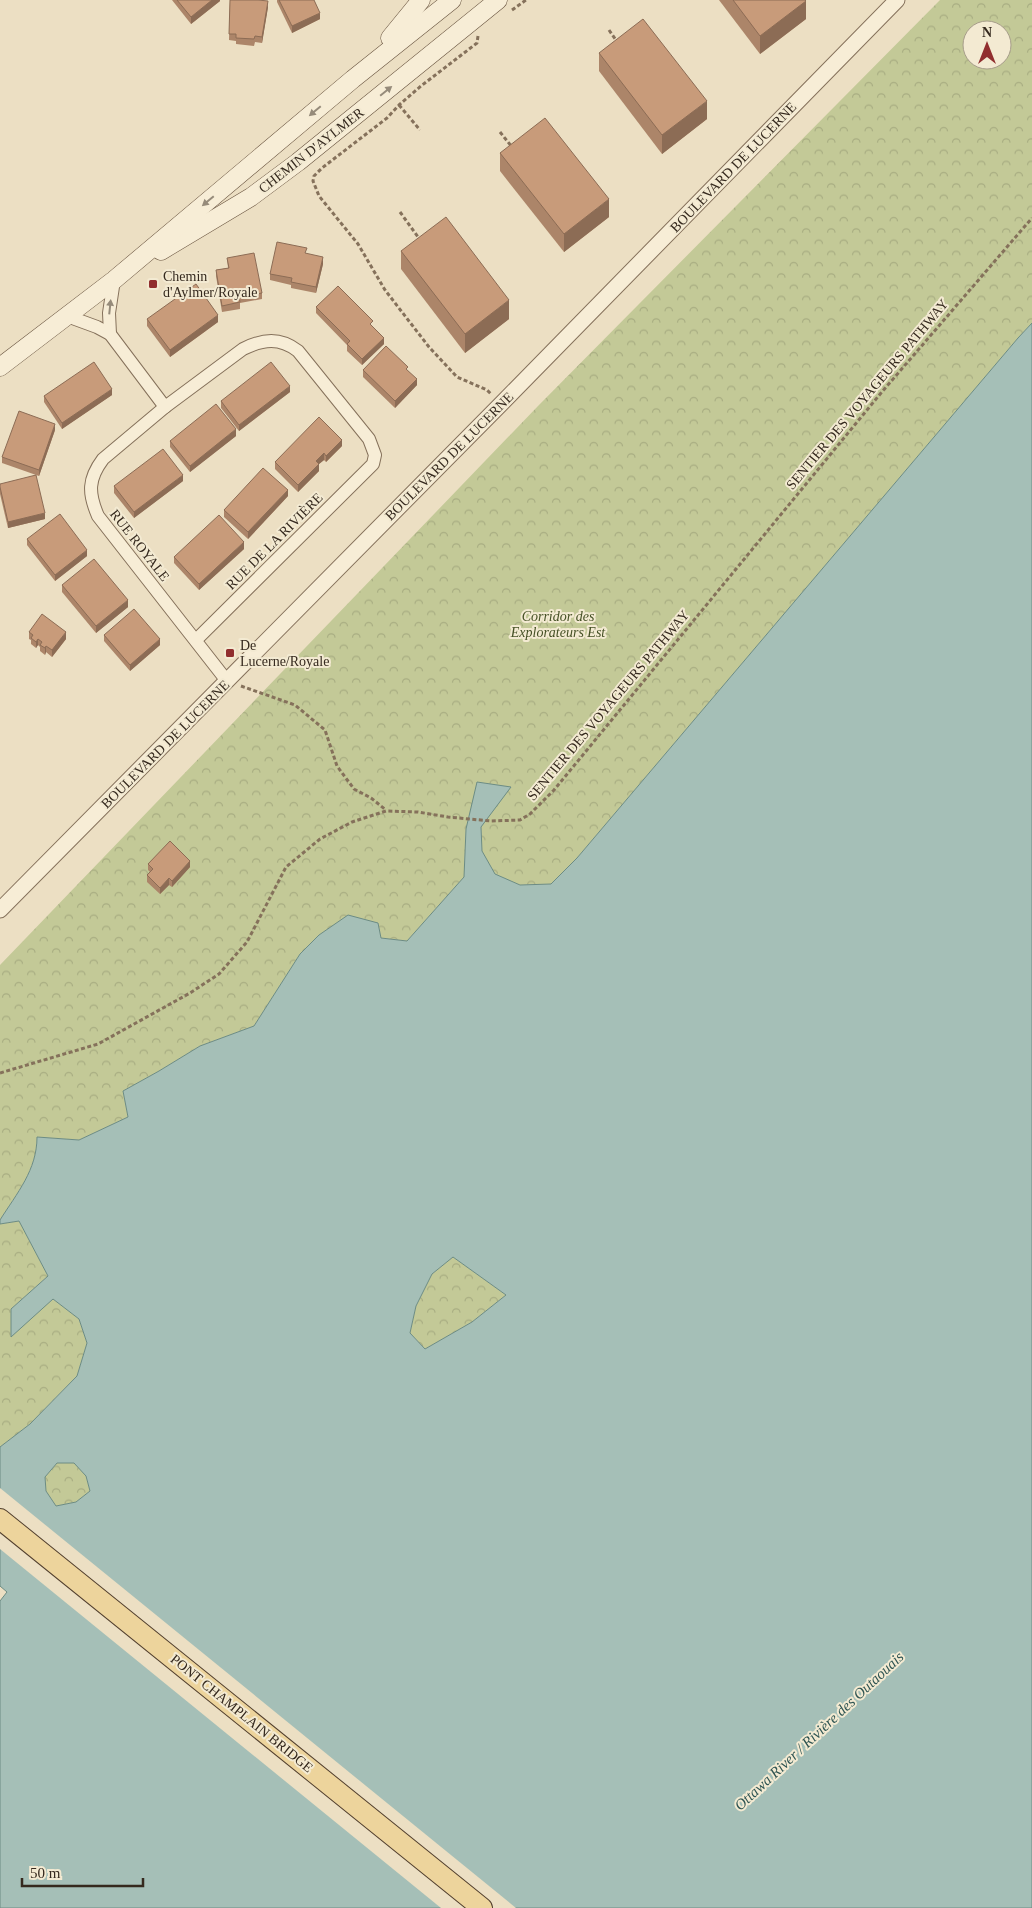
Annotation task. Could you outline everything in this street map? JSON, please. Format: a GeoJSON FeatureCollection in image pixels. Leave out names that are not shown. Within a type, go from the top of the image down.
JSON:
{"type":"FeatureCollection","features":[{"type":"Feature","properties":{"kind":"main road"},"geometry":{"type":"LineString","coordinates":[[353,79],[401,27],[421,0]]}},
{"type":"Feature","properties":{"kind":"main road","name":"CHEMIN D'AYLMER"},"geometry":{"type":"LineString","coordinates":[[0,367],[114,280],[353,79],[452,0]]}},
{"type":"Feature","properties":{"kind":"main road","name":"CHEMIN D'AYLMER"},"geometry":{"type":"LineString","coordinates":[[114,280],[251,197],[298,162],[495,0]]}},
{"type":"Feature","properties":{"kind":"main road","name":"PONT CHAMPLAIN BRIDGE"},"geometry":{"type":"LineString","coordinates":[[0,1519],[482,1908]]}},
{"type":"Feature","properties":{"kind":"street","name":"BOULEVARD DE LUCERNE"},"geometry":{"type":"LineString","coordinates":[[0,910],[502,403],[896,0]]}},
{"type":"Feature","properties":{"kind":"street"},"geometry":{"type":"LineString","coordinates":[[110,334],[109,313],[114,280]]}},
{"type":"Feature","properties":{"kind":"street"},"geometry":{"type":"LineString","coordinates":[[66,316],[97,327],[110,334],[165,406]]}},
{"type":"Feature","properties":{"kind":"street","name":"RUE ROYALE"},"geometry":{"type":"LineString","coordinates":[[228,681],[98,516],[92,504],[91,494],[91,481],[96,470],[104,460],[165,406],[243,349],[266,340],[289,344],[298,351],[369,440],[375,455],[373,464]]}},
{"type":"Feature","properties":{"kind":"street","name":"RUE DE LA RIVIÈRE"},"geometry":{"type":"LineString","coordinates":[[196,640],[373,464]]}},
{"type":"Feature","properties":{"kind":"path"},"geometry":{"type":"LineString","coordinates":[[609,30],[619,44]]}},
{"type":"Feature","properties":{"kind":"path"},"geometry":{"type":"LineString","coordinates":[[478,36],[477,43],[399,105],[387,118],[322,168],[314,176],[313,181],[319,196],[358,244],[385,290],[429,347],[457,377],[487,390],[502,403]]}},
{"type":"Feature","properties":{"kind":"path"},"geometry":{"type":"LineString","coordinates":[[399,105],[420,130]]}},
{"type":"Feature","properties":{"kind":"path"},"geometry":{"type":"LineString","coordinates":[[500,132],[514,150]]}},
{"type":"Feature","properties":{"kind":"path"},"geometry":{"type":"LineString","coordinates":[[400,212],[422,242]]}},
{"type":"Feature","properties":{"kind":"path","name":"SENTIER DES VOYAGEURS PATHWAY"},"geometry":{"type":"LineString","coordinates":[[0,1073],[98,1044],[190,993],[219,974],[247,942],[286,867],[320,839],[352,822],[386,811],[418,812],[492,821],[520,820],[530,814],[554,790],[881,393],[1032,218]]}},
{"type":"Feature","properties":{"kind":"path"},"geometry":{"type":"LineString","coordinates":[[228,681],[295,705],[325,730],[337,766],[354,789],[371,798],[386,811]]}},
{"type":"Feature","properties":{"kind":"green space","name":"Corridor des Explorateurs Est"},"geometry":{"type":"Polygon","coordinates":[[[940,0],[1032,0],[1032,323],[577,858],[551,884],[520,885],[495,875],[482,851],[481,827],[488,815],[466,829],[464,877],[407,941],[381,938],[349,915],[319,935],[300,954],[254,1026],[200,1046],[123,1091],[128,1117],[79,1140],[37,1137],[34,1160],[30,1171],[0,1220],[0,965],[538,406],[940,0]]]}},
{"type":"Feature","properties":{"kind":"green space"},"geometry":{"type":"Polygon","coordinates":[[[19,1221],[48,1276],[11,1309],[11,1336],[53,1299],[79,1319],[87,1343],[77,1376],[30,1424],[0,1447],[0,1224],[19,1221]]]}},
{"type":"Feature","properties":{"kind":"green space"},"geometry":{"type":"Polygon","coordinates":[[[453,1257],[506,1295],[472,1322],[425,1349],[410,1333],[416,1306],[432,1274],[453,1257]]]}},
{"type":"Feature","properties":{"kind":"green space"},"geometry":{"type":"Polygon","coordinates":[[[57,1463],[75,1463],[86,1476],[90,1491],[76,1502],[56,1506],[46,1491],[45,1477],[57,1463]]]}},
{"type":"Feature","properties":{"kind":"water","name":"Ottawa River / Rivière des Outaouais"},"geometry":{"type":"Polygon","coordinates":[[[1032,323],[1032,1908],[0,1908],[0,1601],[7,1592],[0,1586],[0,1447],[30,1424],[77,1376],[87,1343],[79,1319],[53,1299],[11,1337],[11,1309],[48,1276],[19,1221],[0,1224],[0,1220],[30,1171],[34,1160],[37,1137],[79,1140],[128,1117],[123,1091],[200,1046],[254,1026],[300,954],[319,935],[348,915],[378,923],[381,938],[407,941],[464,877],[466,829],[477,782],[511,787],[481,827],[482,851],[495,874],[520,885],[551,884],[577,858],[1032,323]],[[453,1257],[432,1274],[416,1306],[410,1333],[425,1349],[472,1322],[506,1295],[453,1257]],[[57,1463],[45,1477],[46,1491],[56,1506],[76,1502],[90,1491],[86,1476],[74,1463],[57,1463]]]}},
{"type":"Feature","properties":{"kind":"pier"},"geometry":{"type":"Polygon","coordinates":[[[0,1488],[516,1908],[441,1908],[0,1549],[0,1488]]]}},
{"type":"Feature","properties":{"kind":"building"},"geometry":{"type":"Polygon","coordinates":[[[177,0],[212,0],[191,17],[177,0]]]}},
{"type":"Feature","properties":{"kind":"building"},"geometry":{"type":"Polygon","coordinates":[[[230,0],[268,1],[262,37],[255,36],[254,39],[236,38],[236,34],[229,34],[230,0]]]}},
{"type":"Feature","properties":{"kind":"building"},"geometry":{"type":"Polygon","coordinates":[[[279,0],[314,0],[320,13],[292,26],[279,0]]]}},
{"type":"Feature","properties":{"kind":"building"},"geometry":{"type":"Polygon","coordinates":[[[733,0],[805,0],[806,1],[760,36],[733,0]]]}},
{"type":"Feature","properties":{"kind":"building"},"geometry":{"type":"Polygon","coordinates":[[[643,19],[707,101],[662,135],[599,53],[643,19]]]}},
{"type":"Feature","properties":{"kind":"building"},"geometry":{"type":"Polygon","coordinates":[[[545,118],[609,199],[564,234],[500,153],[545,118]]]}},
{"type":"Feature","properties":{"kind":"building"},"geometry":{"type":"Polygon","coordinates":[[[446,217],[509,300],[465,334],[401,251],[446,217]]]}},
{"type":"Feature","properties":{"kind":"building"},"geometry":{"type":"Polygon","coordinates":[[[277,242],[307,248],[305,253],[323,257],[316,287],[291,282],[292,278],[270,274],[277,242]]]}},
{"type":"Feature","properties":{"kind":"building"},"geometry":{"type":"Polygon","coordinates":[[[254,253],[262,293],[239,297],[240,302],[222,306],[216,270],[229,268],[227,258],[254,253]]]}},
{"type":"Feature","properties":{"kind":"building"},"geometry":{"type":"Polygon","coordinates":[[[196,284],[218,315],[170,350],[147,319],[196,284]]]}},
{"type":"Feature","properties":{"kind":"building"},"geometry":{"type":"Polygon","coordinates":[[[338,286],[373,321],[370,324],[384,338],[362,359],[347,344],[350,341],[316,307],[338,286]]]}},
{"type":"Feature","properties":{"kind":"building"},"geometry":{"type":"Polygon","coordinates":[[[386,346],[408,367],[406,369],[417,379],[395,401],[363,370],[386,346]]]}},
{"type":"Feature","properties":{"kind":"building"},"geometry":{"type":"Polygon","coordinates":[[[94,362],[112,389],[62,423],[44,396],[94,362]]]}},
{"type":"Feature","properties":{"kind":"building"},"geometry":{"type":"Polygon","coordinates":[[[271,362],[290,386],[239,425],[221,401],[271,362]]]}},
{"type":"Feature","properties":{"kind":"building"},"geometry":{"type":"Polygon","coordinates":[[[216,404],[236,429],[190,466],[170,441],[216,404]]]}},
{"type":"Feature","properties":{"kind":"building"},"geometry":{"type":"Polygon","coordinates":[[[19,411],[55,424],[39,470],[2,457],[19,411]]]}},
{"type":"Feature","properties":{"kind":"building"},"geometry":{"type":"Polygon","coordinates":[[[319,417],[342,440],[326,456],[324,453],[316,461],[319,464],[298,485],[275,462],[319,417]]]}},
{"type":"Feature","properties":{"kind":"building"},"geometry":{"type":"Polygon","coordinates":[[[163,449],[183,475],[134,512],[114,486],[163,449]]]}},
{"type":"Feature","properties":{"kind":"building"},"geometry":{"type":"Polygon","coordinates":[[[263,468],[288,490],[248,532],[224,510],[263,468]]]}},
{"type":"Feature","properties":{"kind":"building"},"geometry":{"type":"Polygon","coordinates":[[[36,475],[45,513],[8,522],[0,484],[36,475]]]}},
{"type":"Feature","properties":{"kind":"building"},"geometry":{"type":"Polygon","coordinates":[[[60,514],[87,550],[55,575],[27,539],[60,514]]]}},
{"type":"Feature","properties":{"kind":"building"},"geometry":{"type":"Polygon","coordinates":[[[219,515],[244,542],[199,584],[174,557],[219,515]]]}},
{"type":"Feature","properties":{"kind":"building"},"geometry":{"type":"Polygon","coordinates":[[[94,559],[128,600],[96,626],[62,585],[94,559]]]}},
{"type":"Feature","properties":{"kind":"building"},"geometry":{"type":"Polygon","coordinates":[[[134,609],[160,639],[130,665],[104,635],[134,609]]]}},
{"type":"Feature","properties":{"kind":"building"},"geometry":{"type":"Polygon","coordinates":[[[42,614],[66,632],[52,650],[40,645],[42,642],[38,639],[36,642],[31,638],[33,635],[29,632],[42,614]]]}},
{"type":"Feature","properties":{"kind":"building"},"geometry":{"type":"Polygon","coordinates":[[[170,841],[190,861],[172,881],[169,878],[160,888],[147,875],[153,869],[148,864],[170,841]]]}},
{"type":"Feature","properties":{"kind":"place","name":"Chemin d'Aylmer/Royale"},"geometry":{"type":"Point","coordinates":[153,284]}},
{"type":"Feature","properties":{"kind":"place","name":"De Lucerne/Royale"},"geometry":{"type":"Point","coordinates":[230,653]}}]}
